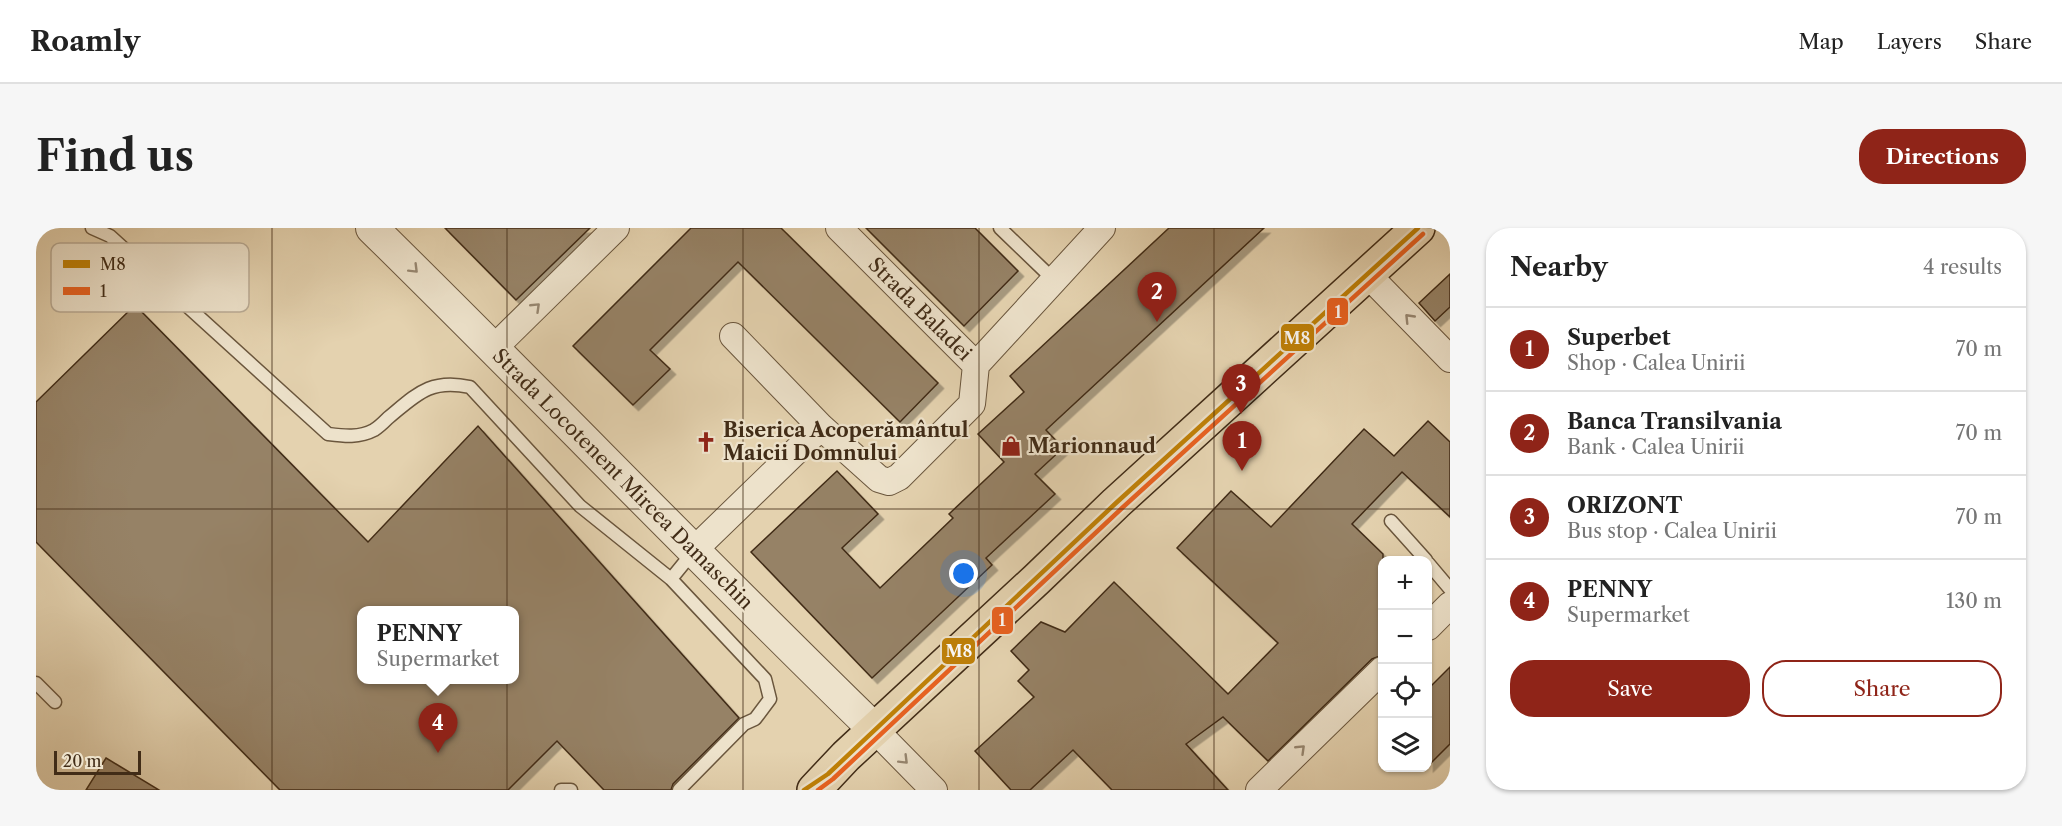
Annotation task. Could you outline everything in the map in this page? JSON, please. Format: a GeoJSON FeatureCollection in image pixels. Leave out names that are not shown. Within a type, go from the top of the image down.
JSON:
{"type":"FeatureCollection","features":[{"type":"Feature","properties":{"kind":"main road"},"geometry":{"type":"LineString","coordinates":[[815,785],[1116,503],[1418,228]]}},
{"type":"Feature","properties":{"kind":"street","name":"Strada Locotenent Mircea Damaschin"},"geometry":{"type":"LineString","coordinates":[[372,228],[494,348],[693,552],[875,730]]}},
{"type":"Feature","properties":{"kind":"street"},"geometry":{"type":"LineString","coordinates":[[494,348],[616,228]]}},
{"type":"Feature","properties":{"kind":"street","name":"Strada Baladei"},"geometry":{"type":"LineString","coordinates":[[839,228],[976,365]]}},
{"type":"Feature","properties":{"kind":"street"},"geometry":{"type":"LineString","coordinates":[[733,336],[821,427],[879,479],[889,482],[899,477],[972,404],[976,365],[1102,228]]}},
{"type":"Feature","properties":{"kind":"street"},"geometry":{"type":"LineString","coordinates":[[1367,274],[1450,359]]}},
{"type":"Feature","properties":{"kind":"street"},"geometry":{"type":"LineString","coordinates":[[693,552],[821,427]]}},
{"type":"Feature","properties":{"kind":"street"},"geometry":{"type":"LineString","coordinates":[[1432,623],[1450,605]]}},
{"type":"Feature","properties":{"kind":"street"},"geometry":{"type":"LineString","coordinates":[[1259,790],[1378,675]]}},
{"type":"Feature","properties":{"kind":"street"},"geometry":{"type":"LineString","coordinates":[[875,730],[934,790]]}},
{"type":"Feature","properties":{"kind":"lane"},"geometry":{"type":"LineString","coordinates":[[92,228],[110,236],[118,243]]}},
{"type":"Feature","properties":{"kind":"lane"},"geometry":{"type":"LineString","coordinates":[[1000,228],[1054,280]]}},
{"type":"Feature","properties":{"kind":"lane"},"geometry":{"type":"LineString","coordinates":[[194,312],[328,434],[352,436],[374,430],[422,389],[442,384],[470,387],[580,506],[671,579],[765,679],[770,699],[756,719],[744,724],[679,790]]}},
{"type":"Feature","properties":{"kind":"lane"},"geometry":{"type":"LineString","coordinates":[[1391,520],[1422,556]]}},
{"type":"Feature","properties":{"kind":"lane"},"geometry":{"type":"LineString","coordinates":[[671,579],[693,552]]}},
{"type":"Feature","properties":{"kind":"lane"},"geometry":{"type":"LineString","coordinates":[[1432,568],[1450,589]]}},
{"type":"Feature","properties":{"kind":"lane"},"geometry":{"type":"LineString","coordinates":[[36,682],[55,702]]}},
{"type":"Feature","properties":{"kind":"lane"},"geometry":{"type":"LineString","coordinates":[[561,790],[571,790]]}},
{"type":"Feature","properties":{"kind":"building"},"geometry":{"type":"Polygon","coordinates":[[[445,228],[590,228],[516,300],[445,228]]]}},
{"type":"Feature","properties":{"kind":"building"},"geometry":{"type":"Polygon","coordinates":[[[691,228],[781,228],[938,383],[900,422],[738,262],[650,350],[670,369],[633,405],[573,346],[691,228]]]}},
{"type":"Feature","properties":{"kind":"building"},"geometry":{"type":"Polygon","coordinates":[[[866,228],[975,228],[1018,271],[964,326],[866,228]]]}},
{"type":"Feature","properties":{"kind":"building"},"geometry":{"type":"Polygon","coordinates":[[[1169,228],[1264,228],[1046,430],[1063,448],[1035,474],[1055,494],[986,558],[992,565],[872,678],[751,552],[837,471],[878,514],[842,548],[880,588],[953,518],[949,514],[1004,462],[978,434],[1024,392],[1010,376],[1169,228]]]}},
{"type":"Feature","properties":{"kind":"building"},"geometry":{"type":"Polygon","coordinates":[[[1450,274],[1450,307],[1435,321],[1419,303],[1450,274]]]}},
{"type":"Feature","properties":{"kind":"building"},"geometry":{"type":"Polygon","coordinates":[[[128,312],[142,312],[368,542],[478,426],[739,718],[673,784],[671,790],[604,790],[557,741],[508,790],[280,790],[36,542],[36,402],[128,312]]]}},
{"type":"Feature","properties":{"kind":"building"},"geometry":{"type":"Polygon","coordinates":[[[1428,421],[1450,442],[1450,517],[1402,472],[1352,524],[1383,554],[1383,556],[1378,556],[1378,657],[1372,659],[1268,761],[1223,717],[1186,744],[1228,790],[1112,790],[1073,750],[1030,790],[1011,790],[975,751],[1034,697],[1018,681],[1029,670],[1011,651],[1041,622],[1065,632],[1114,582],[1228,694],[1278,643],[1177,548],[1231,491],[1271,527],[1364,429],[1394,456],[1428,421]]]}},
{"type":"Feature","properties":{"kind":"building"},"geometry":{"type":"Polygon","coordinates":[[[1450,667],[1450,744],[1432,762],[1432,718],[1432,685],[1450,667]]]}},
{"type":"Feature","properties":{"kind":"building"},"geometry":{"type":"Polygon","coordinates":[[[106,758],[159,790],[86,790],[106,758]]]}},
{"type":"Feature","properties":{"kind":"transit line","name":"M8"},"geometry":{"type":"LineString","coordinates":[[804,790],[828,774],[1116,503],[1418,228]]}},
{"type":"Feature","properties":{"kind":"transit line","name":"1"},"geometry":{"type":"LineString","coordinates":[[818,790],[833,779],[1121,509],[1423,234]]}},
{"type":"Feature","properties":{"kind":"place","name":"Banca Transilvania"},"geometry":{"type":"Point","coordinates":[1157,322]}},
{"type":"Feature","properties":{"kind":"place","name":"ORIZONT"},"geometry":{"type":"Point","coordinates":[1241,414]}},
{"type":"Feature","properties":{"kind":"place","name":"Biserica Acoperământul Maicii Domnului"},"geometry":{"type":"Point","coordinates":[706,442]}},
{"type":"Feature","properties":{"kind":"place","name":"Marionnaud"},"geometry":{"type":"Point","coordinates":[1011,446]}},
{"type":"Feature","properties":{"kind":"place","name":"Superbet"},"geometry":{"type":"Point","coordinates":[1242,471]}},
{"type":"Feature","properties":{"kind":"place","name":"PENNY"},"geometry":{"type":"Point","coordinates":[438,753]}}]}
